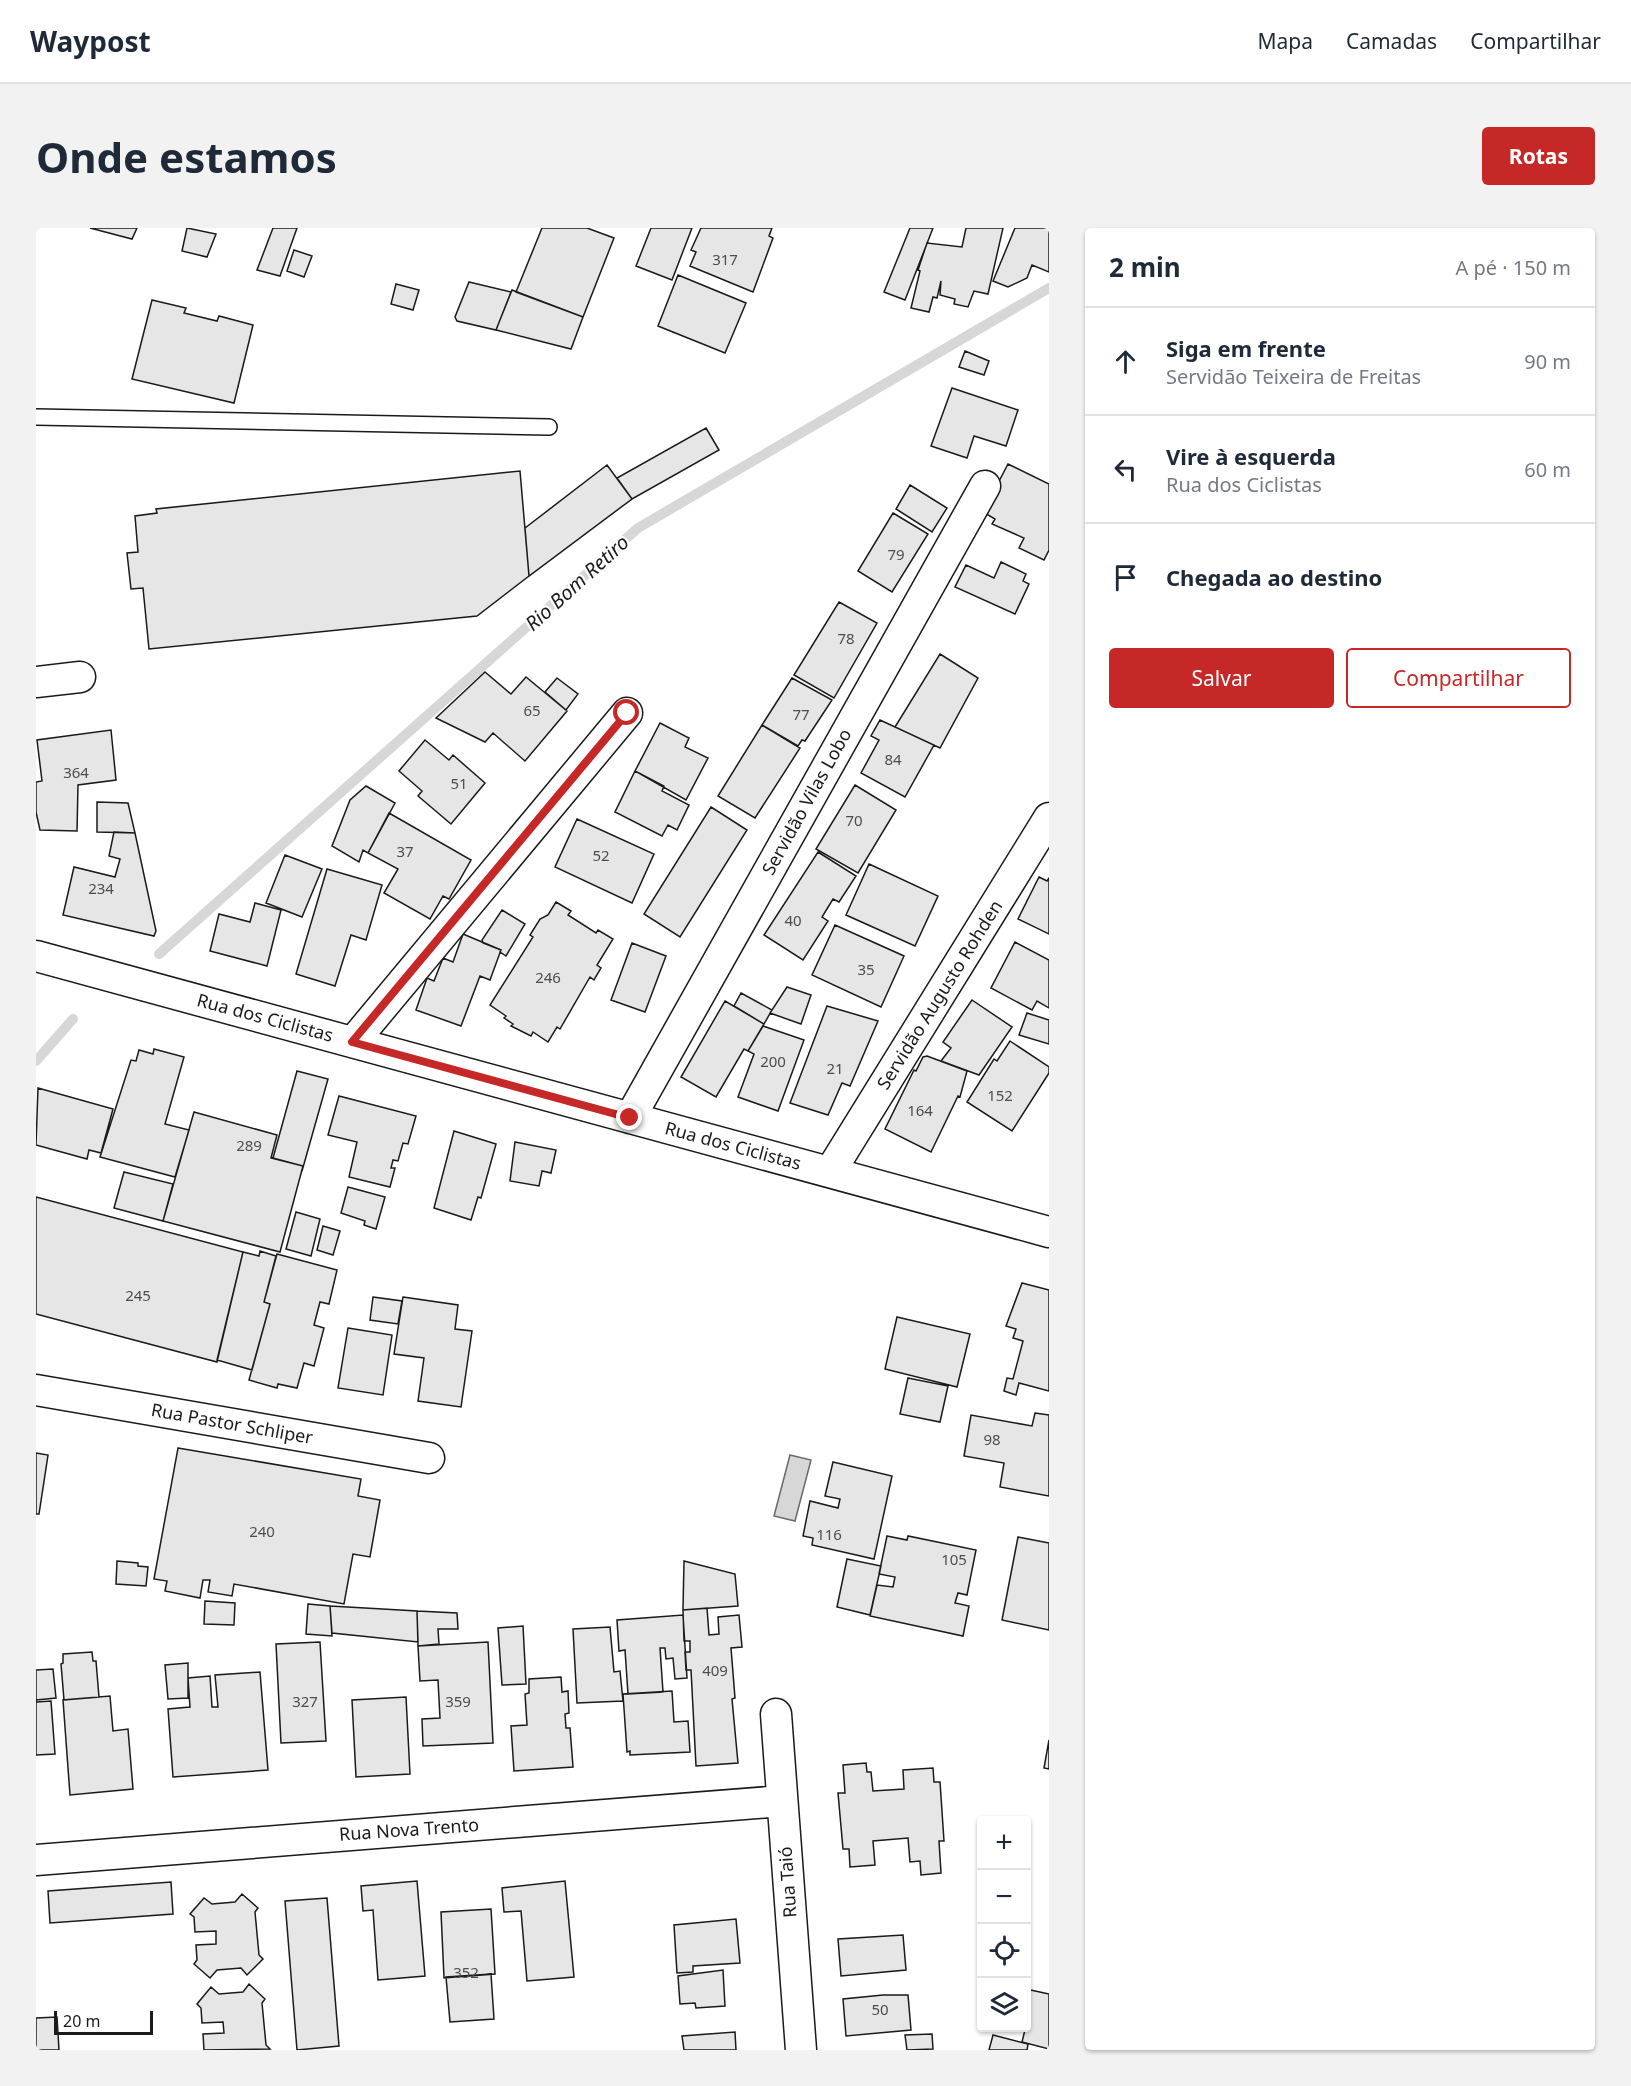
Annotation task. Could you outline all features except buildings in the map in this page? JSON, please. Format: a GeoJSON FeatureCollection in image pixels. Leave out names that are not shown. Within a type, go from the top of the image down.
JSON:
{"type":"FeatureCollection","features":[{"type":"Feature","properties":{"kind":"street","name":"Servidão Vilas Lobo"},"geometry":{"type":"LineString","coordinates":[[630,1118],[984,486]]}},
{"type":"Feature","properties":{"kind":"street"},"geometry":{"type":"LineString","coordinates":[[36,682],[80,677]]}},
{"type":"Feature","properties":{"kind":"street"},"geometry":{"type":"LineString","coordinates":[[352,1042],[627,713]]}},
{"type":"Feature","properties":{"kind":"street","name":"Servidão Augusto Rohden"},"geometry":{"type":"LineString","coordinates":[[830,1172],[1049,818]]}},
{"type":"Feature","properties":{"kind":"street","name":"Rua dos Ciclistas"},"geometry":{"type":"LineString","coordinates":[[36,956],[1049,1232]]}},
{"type":"Feature","properties":{"kind":"street","name":"Rua Pastor Schliper"},"geometry":{"type":"LineString","coordinates":[[36,1390],[429,1458]]}},
{"type":"Feature","properties":{"kind":"street","name":"Rua Taió"},"geometry":{"type":"LineString","coordinates":[[776,1714],[801,2050]]}},
{"type":"Feature","properties":{"kind":"street","name":"Rua Nova Trento"},"geometry":{"type":"LineString","coordinates":[[36,1860],[782,1801]]}},
{"type":"Feature","properties":{"kind":"lane"},"geometry":{"type":"LineString","coordinates":[[36,417],[549,427]]}},
{"type":"Feature","properties":{"kind":"shaded area"},"geometry":{"type":"Polygon","coordinates":[[[790,1455],[811,1460],[795,1521],[774,1516],[790,1455]]]}},
{"type":"Feature","properties":{"kind":"waterway","name":"Rio Bom Retiro"},"geometry":{"type":"LineString","coordinates":[[159,954],[638,528],[1049,288]]}},
{"type":"Feature","properties":{"kind":"waterway","name":"Rio Bom Retiro"},"geometry":{"type":"LineString","coordinates":[[36,1061],[73,1019]]}},
{"type":"Feature","properties":{"kind":"route"},"geometry":{"type":"LineString","coordinates":[[627,713],[352,1042],[630,1118]]}}]}
